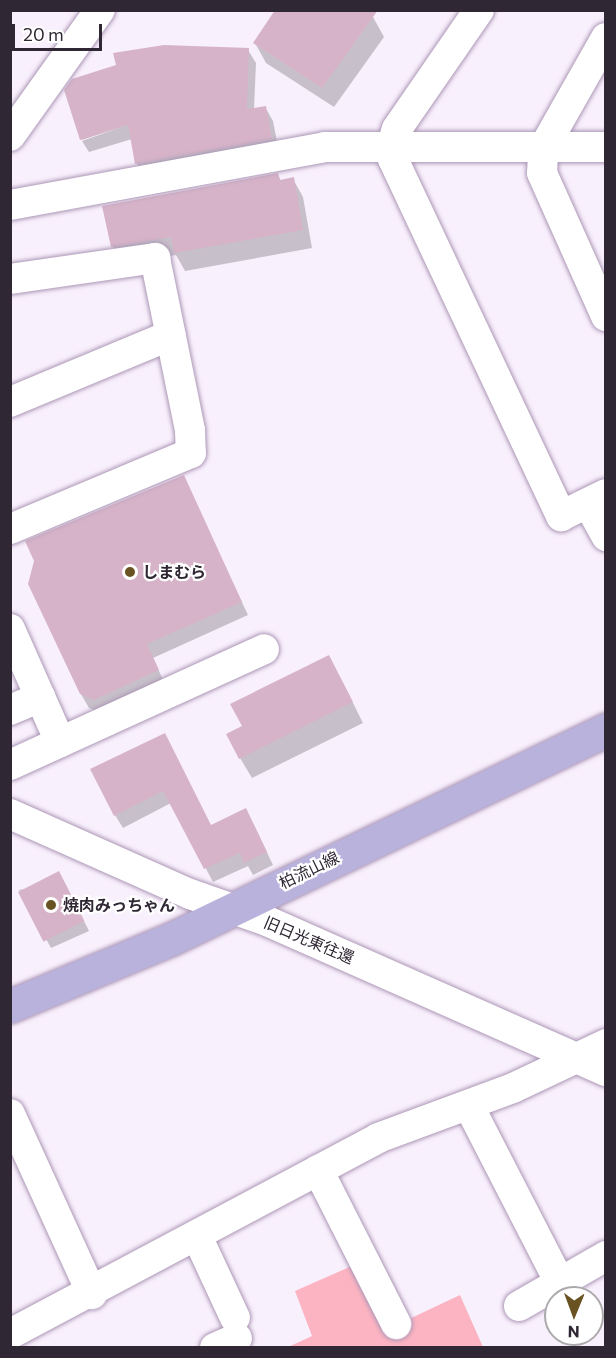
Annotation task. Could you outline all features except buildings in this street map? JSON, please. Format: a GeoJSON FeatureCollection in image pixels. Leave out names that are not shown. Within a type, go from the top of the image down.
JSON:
{"type":"FeatureCollection","features":[{"type":"Feature","properties":{"kind":"main road","name":"柏流山線"},"geometry":{"type":"LineString","coordinates":[[10,1006],[171,939],[606,730]]}},
{"type":"Feature","properties":{"kind":"street"},"geometry":{"type":"LineString","coordinates":[[10,136],[100,10]]}},
{"type":"Feature","properties":{"kind":"street"},"geometry":{"type":"LineString","coordinates":[[479,10],[398,129],[391,147],[561,516],[597,499],[606,536]]}},
{"type":"Feature","properties":{"kind":"street"},"geometry":{"type":"LineString","coordinates":[[606,38],[543,149],[542,173],[606,315]]}},
{"type":"Feature","properties":{"kind":"street"},"geometry":{"type":"LineString","coordinates":[[10,205],[325,147],[543,149],[606,147]]}},
{"type":"Feature","properties":{"kind":"street"},"geometry":{"type":"LineString","coordinates":[[10,279],[155,258],[191,453],[10,530]]}},
{"type":"Feature","properties":{"kind":"street"},"geometry":{"type":"LineString","coordinates":[[10,402],[171,335]]}},
{"type":"Feature","properties":{"kind":"street"},"geometry":{"type":"LineString","coordinates":[[10,629],[60,742]]}},
{"type":"Feature","properties":{"kind":"street"},"geometry":{"type":"LineString","coordinates":[[10,765],[264,649]]}},
{"type":"Feature","properties":{"kind":"street"},"geometry":{"type":"LineString","coordinates":[[10,710],[40,697]]}},
{"type":"Feature","properties":{"kind":"street","name":"旧日光東往還"},"geometry":{"type":"LineString","coordinates":[[10,814],[231,909],[267,921],[606,1071]]}},
{"type":"Feature","properties":{"kind":"street"},"geometry":{"type":"LineString","coordinates":[[10,1334],[92,1294],[378,1138],[469,1106],[606,1044]]}},
{"type":"Feature","properties":{"kind":"street"},"geometry":{"type":"LineString","coordinates":[[469,1106],[558,1281]]}},
{"type":"Feature","properties":{"kind":"street"},"geometry":{"type":"LineString","coordinates":[[10,1114],[92,1294]]}},
{"type":"Feature","properties":{"kind":"street"},"geometry":{"type":"LineString","coordinates":[[318,1170],[396,1324]]}},
{"type":"Feature","properties":{"kind":"street"},"geometry":{"type":"LineString","coordinates":[[197,1236],[229,1334]]}},
{"type":"Feature","properties":{"kind":"street"},"geometry":{"type":"LineString","coordinates":[[519,1306],[558,1281],[606,1256]]}},
{"type":"Feature","properties":{"kind":"shaded area"},"geometry":{"type":"Polygon","coordinates":[[[354,1265],[407,1320],[460,1295],[483,1347],[286,1348],[312,1336],[295,1291],[354,1265]]]}},
{"type":"Feature","properties":{"kind":"place","name":"しまむら"},"geometry":{"type":"Point","coordinates":[130,572]}},
{"type":"Feature","properties":{"kind":"place","name":"焼肉みっちゃん"},"geometry":{"type":"Point","coordinates":[51,905]}}]}
